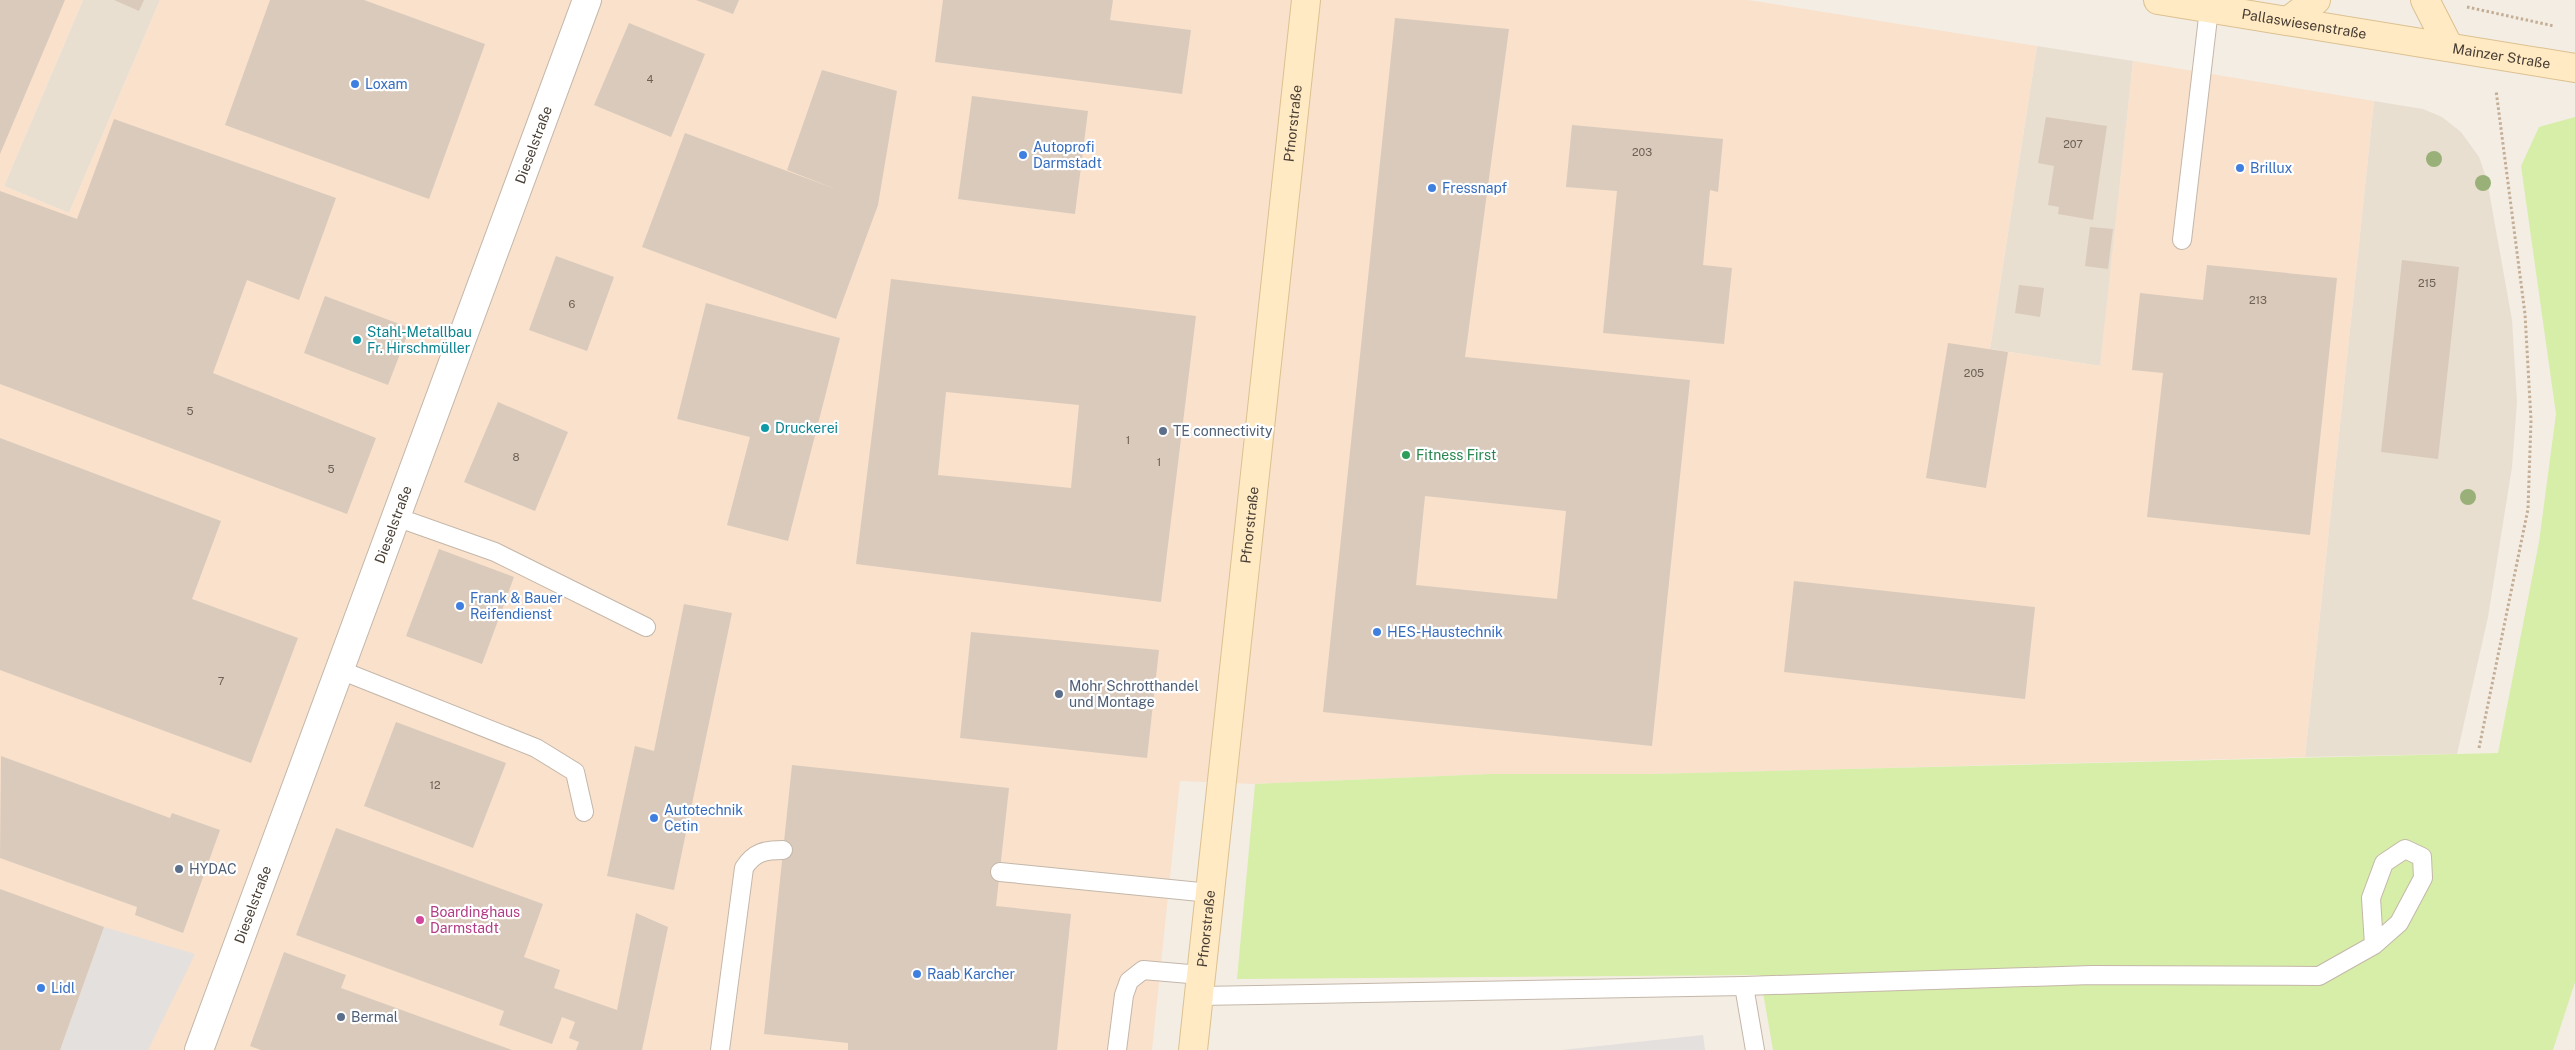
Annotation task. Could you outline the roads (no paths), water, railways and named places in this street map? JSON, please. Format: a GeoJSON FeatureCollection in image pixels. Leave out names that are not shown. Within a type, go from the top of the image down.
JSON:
{"type":"FeatureCollection","features":[{"type":"Feature","properties":{"kind":"street","name":"Dieselstraße"},"geometry":{"type":"LineString","coordinates":[[198,1050],[586,0]]}},
{"type":"Feature","properties":{"kind":"street","name":"Pfnorstraße"},"geometry":{"type":"LineString","coordinates":[[1193,1050],[1306,0]]}},
{"type":"Feature","properties":{"kind":"street","name":"Pallaswiesenstraße"},"geometry":{"type":"LineString","coordinates":[[2158,0],[2449,47]]}},
{"type":"Feature","properties":{"kind":"street"},"geometry":{"type":"LineString","coordinates":[[2288,21],[2316,0]]}},
{"type":"Feature","properties":{"kind":"street","name":"Mainzer Straße"},"geometry":{"type":"LineString","coordinates":[[2426,0],[2449,47],[2575,68]]}},
{"type":"Feature","properties":{"kind":"lane"},"geometry":{"type":"LineString","coordinates":[[2182,240],[2209,9]]}},
{"type":"Feature","properties":{"kind":"lane"},"geometry":{"type":"LineString","coordinates":[[396,517],[495,552],[646,628]]}},
{"type":"Feature","properties":{"kind":"lane"},"geometry":{"type":"LineString","coordinates":[[340,670],[536,748],[575,772],[584,812]]}},
{"type":"Feature","properties":{"kind":"lane"},"geometry":{"type":"LineString","coordinates":[[1117,1050],[1124,995],[1129,981],[1143,970],[1200,985],[1744,986],[2092,975],[2319,976],[2374,945],[2398,923],[2423,878],[2422,857],[2406,848],[2384,863],[2372,898],[2374,945]]}},
{"type":"Feature","properties":{"kind":"lane"},"geometry":{"type":"LineString","coordinates":[[720,1050],[744,868],[750,858],[759,853],[783,850]]}},
{"type":"Feature","properties":{"kind":"lane"},"geometry":{"type":"LineString","coordinates":[[1000,872],[1210,893]]}},
{"type":"Feature","properties":{"kind":"lane"},"geometry":{"type":"LineString","coordinates":[[1744,986],[1755,1050]]}},
{"type":"Feature","properties":{"kind":"place","name":"Loxam"},"geometry":{"type":"Point","coordinates":[355,84]}},
{"type":"Feature","properties":{"kind":"place","name":"Autoprofi Darmstadt"},"geometry":{"type":"Point","coordinates":[1023,155]}},
{"type":"Feature","properties":{"kind":"place","name":"Brillux"},"geometry":{"type":"Point","coordinates":[2240,168]}},
{"type":"Feature","properties":{"kind":"place","name":"Fressnapf"},"geometry":{"type":"Point","coordinates":[1432,188]}},
{"type":"Feature","properties":{"kind":"place","name":"Stahl-Metallbau Fr. Hirschmüller"},"geometry":{"type":"Point","coordinates":[357,340]}},
{"type":"Feature","properties":{"kind":"place","name":"Druckerei"},"geometry":{"type":"Point","coordinates":[765,428]}},
{"type":"Feature","properties":{"kind":"place","name":"TE connectivity"},"geometry":{"type":"Point","coordinates":[1163,431]}},
{"type":"Feature","properties":{"kind":"place","name":"Fitness First"},"geometry":{"type":"Point","coordinates":[1406,455]}},
{"type":"Feature","properties":{"kind":"place","name":"Frank & Bauer Reifendienst"},"geometry":{"type":"Point","coordinates":[460,606]}},
{"type":"Feature","properties":{"kind":"place","name":"HES-Haustechnik"},"geometry":{"type":"Point","coordinates":[1377,632]}},
{"type":"Feature","properties":{"kind":"place","name":"Mohr Schrotthandel und Montage"},"geometry":{"type":"Point","coordinates":[1059,694]}},
{"type":"Feature","properties":{"kind":"place","name":"Autotechnik Cetin"},"geometry":{"type":"Point","coordinates":[654,818]}},
{"type":"Feature","properties":{"kind":"place","name":"HYDAC"},"geometry":{"type":"Point","coordinates":[179,869]}},
{"type":"Feature","properties":{"kind":"place","name":"Boardinghaus Darmstadt"},"geometry":{"type":"Point","coordinates":[420,920]}},
{"type":"Feature","properties":{"kind":"place","name":"Raab Karcher"},"geometry":{"type":"Point","coordinates":[917,974]}},
{"type":"Feature","properties":{"kind":"place","name":"Lidl"},"geometry":{"type":"Point","coordinates":[41,988]}},
{"type":"Feature","properties":{"kind":"place","name":"Bermal"},"geometry":{"type":"Point","coordinates":[341,1017]}}]}
